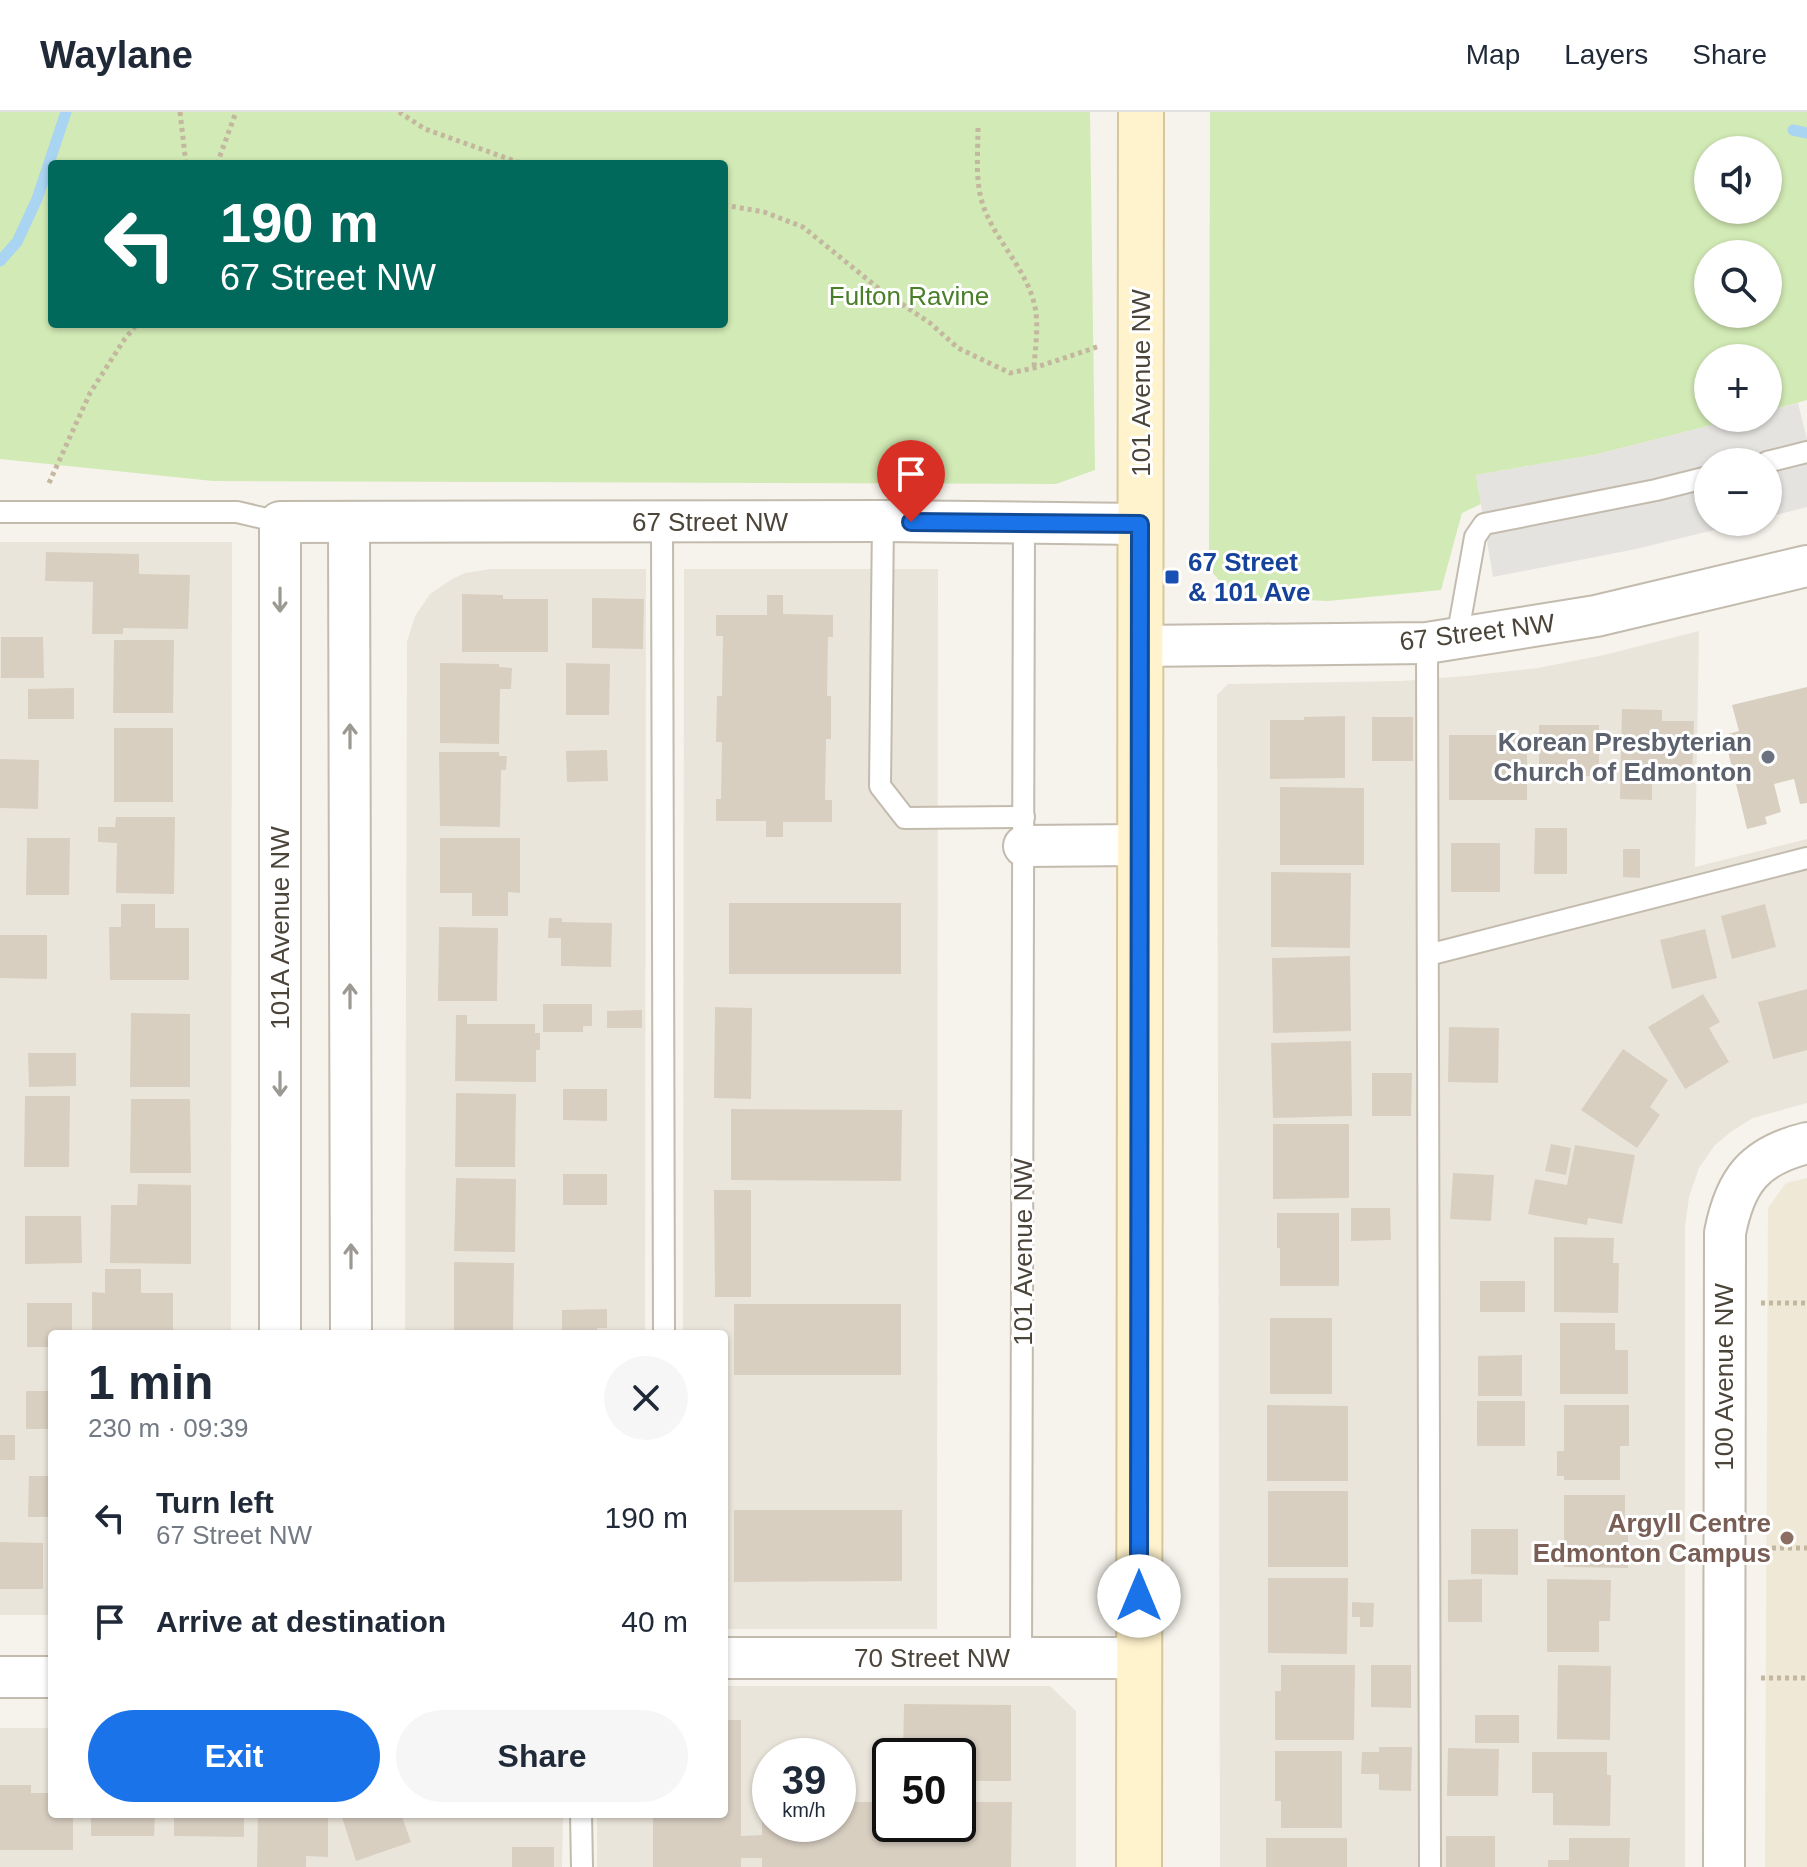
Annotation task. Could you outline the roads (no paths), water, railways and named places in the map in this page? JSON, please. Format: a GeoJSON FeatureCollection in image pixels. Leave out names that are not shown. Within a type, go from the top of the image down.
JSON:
{"type":"FeatureCollection","features":[{"type":"Feature","properties":{"kind":"main road","name":"101 Avenue NW"},"geometry":{"type":"LineString","coordinates":[[1139,1867],[1141,112]]}},
{"type":"Feature","properties":{"kind":"street","name":"67 Street NW"},"geometry":{"type":"LineString","coordinates":[[280,522],[883,521],[1140,524]]}},
{"type":"Feature","properties":{"kind":"street","name":"101A Avenue NW"},"geometry":{"type":"LineString","coordinates":[[280,522],[280,1330]]}},
{"type":"Feature","properties":{"kind":"street"},"geometry":{"type":"LineString","coordinates":[[349,523],[351,1330]]}},
{"type":"Feature","properties":{"kind":"street","name":"67 Street NW"},"geometry":{"type":"LineString","coordinates":[[1140,646],[1442,640],[1596,616],[1807,566]]}},
{"type":"Feature","properties":{"kind":"street"},"geometry":{"type":"LineString","coordinates":[[1024,832],[1140,845]]}},
{"type":"Feature","properties":{"kind":"street","name":"100 Avenue NW"},"geometry":{"type":"LineString","coordinates":[[1724,1867],[1725,1233],[1735,1194],[1745,1179],[1774,1154],[1807,1143]]}},
{"type":"Feature","properties":{"kind":"street","name":"70 Street NW"},"geometry":{"type":"LineString","coordinates":[[728,1658],[1139,1658]]}},
{"type":"Feature","properties":{"kind":"street"},"geometry":{"type":"LineString","coordinates":[[0,1677],[48,1677]]}},
{"type":"Feature","properties":{"kind":"lane"},"geometry":{"type":"LineString","coordinates":[[1782,458],[1807,452]]}},
{"type":"Feature","properties":{"kind":"lane"},"geometry":{"type":"LineString","coordinates":[[1430,1867],[1428,955],[1442,640],[1475,537],[1484,524],[1694,480]]}},
{"type":"Feature","properties":{"kind":"lane"},"geometry":{"type":"LineString","coordinates":[[0,512],[237,512],[280,522]]}},
{"type":"Feature","properties":{"kind":"lane"},"geometry":{"type":"LineString","coordinates":[[883,521],[880,786],[905,818],[1024,832]]}},
{"type":"Feature","properties":{"kind":"lane"},"geometry":{"type":"LineString","coordinates":[[662,523],[664,1330]]}},
{"type":"Feature","properties":{"kind":"lane","name":"101 Avenue NW"},"geometry":{"type":"LineString","coordinates":[[1021,1659],[1024,523]]}},
{"type":"Feature","properties":{"kind":"lane"},"geometry":{"type":"LineString","coordinates":[[1428,955],[1807,858]]}},
{"type":"Feature","properties":{"kind":"lane"},"geometry":{"type":"LineString","coordinates":[[581,1818],[582,1867]]}},
{"type":"Feature","properties":{"kind":"waterway"},"geometry":{"type":"LineString","coordinates":[[50,160],[66,112]]}},
{"type":"Feature","properties":{"kind":"waterway"},"geometry":{"type":"LineString","coordinates":[[1793,130],[1807,133]]}},
{"type":"Feature","properties":{"kind":"waterway"},"geometry":{"type":"LineString","coordinates":[[0,261],[17,242],[48,166]]}},
{"type":"Feature","properties":{"kind":"place","name":"67 Street & 101 Ave"},"geometry":{"type":"Point","coordinates":[1172,577]}},
{"type":"Feature","properties":{"kind":"place","name":"Korean Presbyterian Church of Edmonton"},"geometry":{"type":"Point","coordinates":[1768,757]}},
{"type":"Feature","properties":{"kind":"place","name":"Argyll Centre Edmonton Campus"},"geometry":{"type":"Point","coordinates":[1787,1538]}},
{"type":"Feature","properties":{"kind":"park label","name":"Fulton Ravine"},"geometry":{"type":"Point","coordinates":[909,296]}}]}
